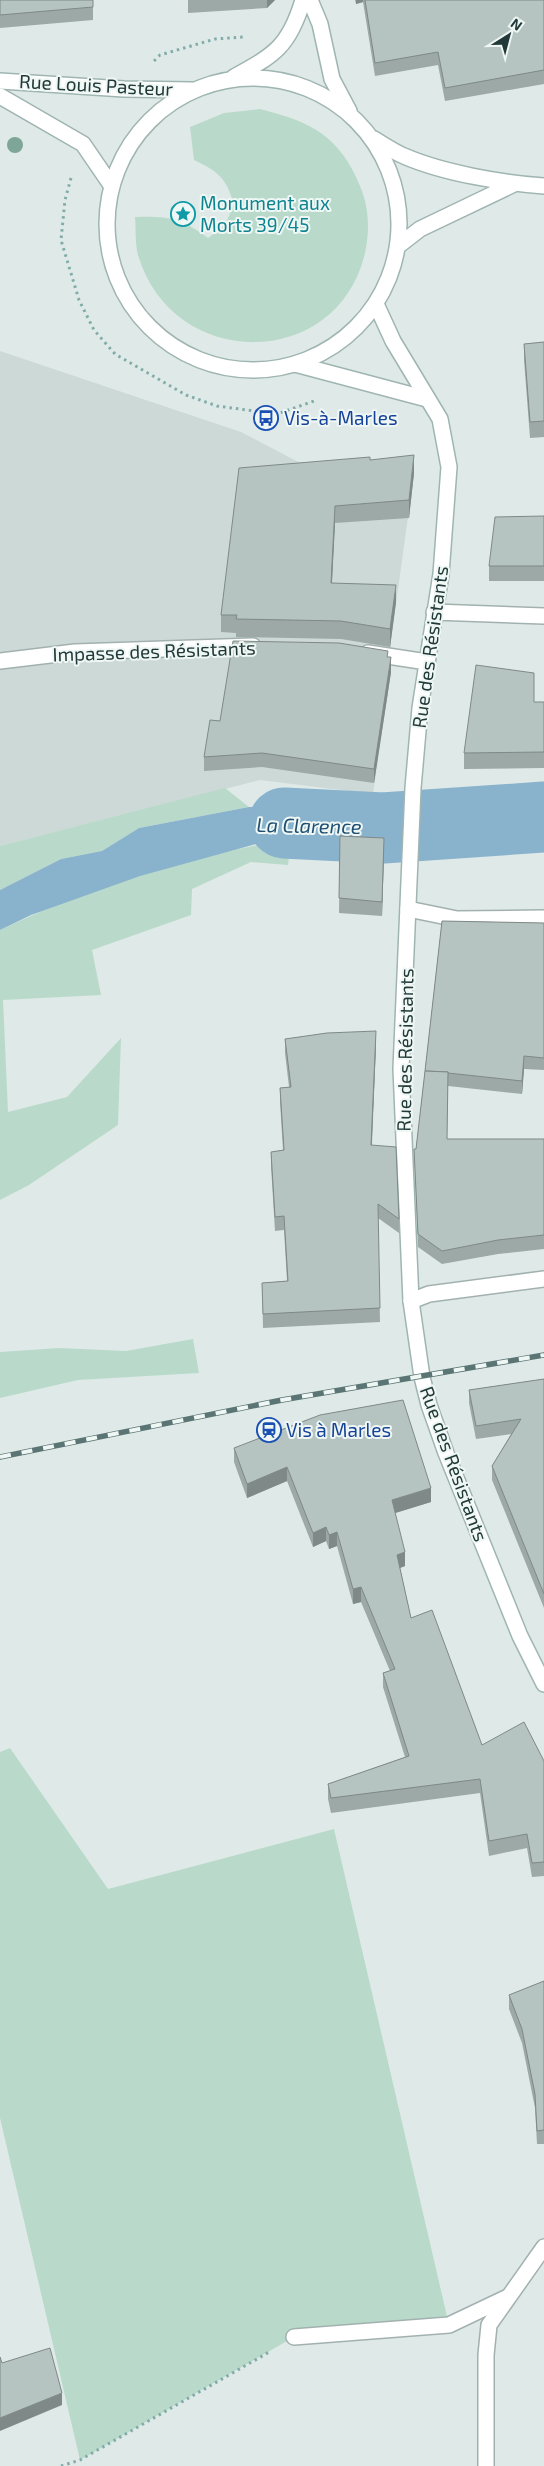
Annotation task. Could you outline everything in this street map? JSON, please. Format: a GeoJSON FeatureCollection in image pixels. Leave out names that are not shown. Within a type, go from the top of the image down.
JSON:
{"type":"FeatureCollection","features":[{"type":"Feature","properties":{"kind":"main road"},"geometry":{"type":"LineString","coordinates":[[232,78],[264,78],[295,83],[324,96],[350,115],[372,138],[386,162],[395,190],[399,218],[398,246],[388,279],[376,304],[360,324],[341,341],[319,355],[295,364],[269,370],[243,370],[217,366],[192,357],[169,344],[149,327],[132,307],[113,269],[106,227],[111,185],[122,155],[141,128],[164,106],[192,90],[232,78],[270,57],[284,43],[297,20],[303,0]]}},
{"type":"Feature","properties":{"kind":"main road"},"geometry":{"type":"LineString","coordinates":[[310,0],[320,24],[332,79],[350,115]]}},
{"type":"Feature","properties":{"kind":"main road","name":"Rue Louis Pasteur"},"geometry":{"type":"LineString","coordinates":[[0,81],[124,89],[192,90]]}},
{"type":"Feature","properties":{"kind":"main road","name":"Rue Louis Pasteur"},"geometry":{"type":"LineString","coordinates":[[0,96],[83,144],[111,185]]}},
{"type":"Feature","properties":{"kind":"main road"},"geometry":{"type":"LineString","coordinates":[[372,138],[403,156],[432,166],[514,184],[544,186]]}},
{"type":"Feature","properties":{"kind":"main road"},"geometry":{"type":"LineString","coordinates":[[398,246],[420,229],[514,184]]}},
{"type":"Feature","properties":{"kind":"main road","name":"Rue des Résistants"},"geometry":{"type":"LineString","coordinates":[[376,304],[393,341],[440,419],[449,467],[442,574],[434,612],[420,708],[413,788],[412,856],[401,1069],[411,1301],[422,1377],[429,1405],[446,1453],[520,1636],[544,1684]]}},
{"type":"Feature","properties":{"kind":"main road"},"geometry":{"type":"LineString","coordinates":[[295,364],[427,399]]}},
{"type":"Feature","properties":{"kind":"main road"},"geometry":{"type":"LineString","coordinates":[[434,612],[544,616]]}},
{"type":"Feature","properties":{"kind":"main road","name":"Impasse des Résistants"},"geometry":{"type":"LineString","coordinates":[[0,661],[75,652],[266,646]]}},
{"type":"Feature","properties":{"kind":"main road"},"geometry":{"type":"LineString","coordinates":[[358,651],[427,662]]}},
{"type":"Feature","properties":{"kind":"main road"},"geometry":{"type":"LineString","coordinates":[[408,909],[457,918],[544,918]]}},
{"type":"Feature","properties":{"kind":"main road"},"geometry":{"type":"LineString","coordinates":[[411,1301],[429,1294],[544,1279]]}},
{"type":"Feature","properties":{"kind":"main road"},"geometry":{"type":"LineString","coordinates":[[486,2466],[486,2355],[489,2325],[544,2247]]}},
{"type":"Feature","properties":{"kind":"main road"},"geometry":{"type":"LineString","coordinates":[[294,2338],[449,2325],[509,2296]]}},
{"type":"Feature","properties":{"kind":"path"},"geometry":{"type":"LineString","coordinates":[[124,89],[160,55],[215,39],[252,37]]}},
{"type":"Feature","properties":{"kind":"path"},"geometry":{"type":"LineString","coordinates":[[83,144],[65,200],[61,240],[79,300],[94,330],[115,354],[186,395],[217,406],[277,414],[319,400],[354,381]]}},
{"type":"Feature","properties":{"kind":"path"},"geometry":{"type":"LineString","coordinates":[[61,2466],[80,2460],[294,2338]]}},
{"type":"Feature","properties":{"kind":"shaded area"},"geometry":{"type":"Polygon","coordinates":[[[0,351],[241,432],[329,478],[414,473],[391,641],[391,672],[373,794],[260,780],[0,846],[0,351]]]}},
{"type":"Feature","properties":{"kind":"green space"},"geometry":{"type":"Polygon","coordinates":[[[260,109],[294,119],[309,126],[321,133],[343,154],[360,186],[365,202],[368,236],[365,253],[349,292],[323,320],[290,337],[254,342],[217,337],[184,320],[156,293],[138,255],[135,217],[157,217],[182,222],[208,238],[225,225],[234,204],[231,195],[216,172],[194,160],[190,127],[224,113],[260,109]]]}},
{"type":"Feature","properties":{"kind":"green space"},"geometry":{"type":"Polygon","coordinates":[[[225,788],[249,807],[139,828],[102,851],[61,859],[0,890],[0,846],[225,788]]]}},
{"type":"Feature","properties":{"kind":"green space"},"geometry":{"type":"Polygon","coordinates":[[[291,841],[288,865],[251,862],[192,889],[191,915],[92,950],[101,995],[3,1000],[8,1112],[67,1097],[121,1038],[118,1125],[29,1185],[0,1200],[0,930],[64,902],[154,872],[233,850],[291,841]]]}},
{"type":"Feature","properties":{"kind":"green space"},"geometry":{"type":"Polygon","coordinates":[[[193,1339],[199,1373],[78,1380],[0,1398],[0,1352],[59,1348],[126,1351],[193,1339]]]}},
{"type":"Feature","properties":{"kind":"green space"},"geometry":{"type":"Polygon","coordinates":[[[10,1748],[108,1889],[334,1829],[449,2325],[294,2337],[80,2460],[0,2118],[0,1752],[10,1748]]]}},
{"type":"Feature","properties":{"kind":"water"},"geometry":{"type":"Polygon","coordinates":[[[544,798],[544,848],[437,853],[439,809],[464,812],[544,798]]]}},
{"type":"Feature","properties":{"kind":"water"},"geometry":{"type":"Polygon","coordinates":[[[249,807],[290,807],[384,816],[384,853],[340,850],[312,843],[291,841],[260,843],[140,876],[31,915],[0,930],[0,890],[61,859],[102,851],[139,828],[249,807]]]}},
{"type":"Feature","properties":{"kind":"building"},"geometry":{"type":"Polygon","coordinates":[[[0,0],[93,0],[93,7],[0,15],[0,0]]]}},
{"type":"Feature","properties":{"kind":"building"},"geometry":{"type":"Polygon","coordinates":[[[365,0],[544,0],[544,70],[445,88],[438,52],[375,63],[365,0]]]}},
{"type":"Feature","properties":{"kind":"building"},"geometry":{"type":"Polygon","coordinates":[[[544,342],[544,421],[530,422],[524,344],[544,342]]]}},
{"type":"Feature","properties":{"kind":"building"},"geometry":{"type":"Polygon","coordinates":[[[414,455],[409,500],[335,506],[331,583],[396,585],[390,629],[341,621],[236,619],[237,615],[221,615],[239,468],[370,457],[370,460],[414,455]]]}},
{"type":"Feature","properties":{"kind":"building"},"geometry":{"type":"Polygon","coordinates":[[[544,516],[544,566],[489,566],[495,517],[544,516]]]}},
{"type":"Feature","properties":{"kind":"building"},"geometry":{"type":"Polygon","coordinates":[[[233,641],[339,643],[388,651],[387,657],[391,657],[374,769],[262,753],[204,757],[210,720],[220,721],[233,641]]]}},
{"type":"Feature","properties":{"kind":"building"},"geometry":{"type":"Polygon","coordinates":[[[476,665],[534,673],[534,702],[544,702],[544,752],[464,753],[476,665]]]}},
{"type":"Feature","properties":{"kind":"building"},"geometry":{"type":"Polygon","coordinates":[[[340,836],[384,838],[382,902],[339,898],[340,836]]]}},
{"type":"Feature","properties":{"kind":"building"},"geometry":{"type":"Polygon","coordinates":[[[442,921],[544,923],[544,1058],[524,1056],[522,1081],[425,1071],[442,921]]]}},
{"type":"Feature","properties":{"kind":"building"},"geometry":{"type":"Polygon","coordinates":[[[376,1031],[371,1145],[396,1147],[399,1219],[378,1204],[380,1308],[263,1314],[262,1283],[288,1281],[284,1216],[275,1217],[271,1152],[284,1150],[280,1088],[291,1087],[285,1039],[327,1033],[376,1031]]]}},
{"type":"Feature","properties":{"kind":"building"},"geometry":{"type":"Polygon","coordinates":[[[425,1071],[448,1072],[447,1139],[544,1139],[544,1235],[498,1240],[442,1251],[418,1234],[414,1149],[416,1149],[425,1071]]]}},
{"type":"Feature","properties":{"kind":"building"},"geometry":{"type":"Polygon","coordinates":[[[544,1379],[544,1594],[492,1466],[521,1419],[476,1426],[469,1390],[544,1379]]]}},
{"type":"Feature","properties":{"kind":"building"},"geometry":{"type":"Polygon","coordinates":[[[403,1400],[431,1488],[392,1500],[405,1552],[397,1555],[411,1618],[432,1610],[482,1745],[524,1722],[544,1761],[544,1862],[532,1863],[527,1834],[489,1841],[480,1779],[331,1798],[328,1784],[409,1756],[383,1673],[395,1669],[361,1587],[353,1589],[337,1532],[329,1535],[326,1527],[313,1533],[287,1467],[247,1484],[234,1448],[320,1415],[403,1400]]]}},
{"type":"Feature","properties":{"kind":"building"},"geometry":{"type":"Polygon","coordinates":[[[544,1981],[544,2130],[537,2131],[535,2094],[522,2029],[509,1995],[544,1981]]]}},
{"type":"Feature","properties":{"kind":"building"},"geometry":{"type":"Polygon","coordinates":[[[50,2348],[62,2393],[0,2418],[0,2357],[2,2363],[50,2348]]]}},
{"type":"Feature","properties":{"kind":"waterway","name":"La Clarence"},"geometry":{"type":"LineString","coordinates":[[284,823],[383,828],[544,817]]}},
{"type":"Feature","properties":{"kind":"railway"},"geometry":{"type":"LineString","coordinates":[[0,1457],[282,1400],[544,1355]]}},
{"type":"Feature","properties":{"kind":"place","name":"Monument aux Morts 39/45"},"geometry":{"type":"Point","coordinates":[183,214]}},
{"type":"Feature","properties":{"kind":"place","name":"Vis-à-Marles"},"geometry":{"type":"Point","coordinates":[266,418]}},
{"type":"Feature","properties":{"kind":"place","name":"Vis à Marles"},"geometry":{"type":"Point","coordinates":[269,1430]}}]}
